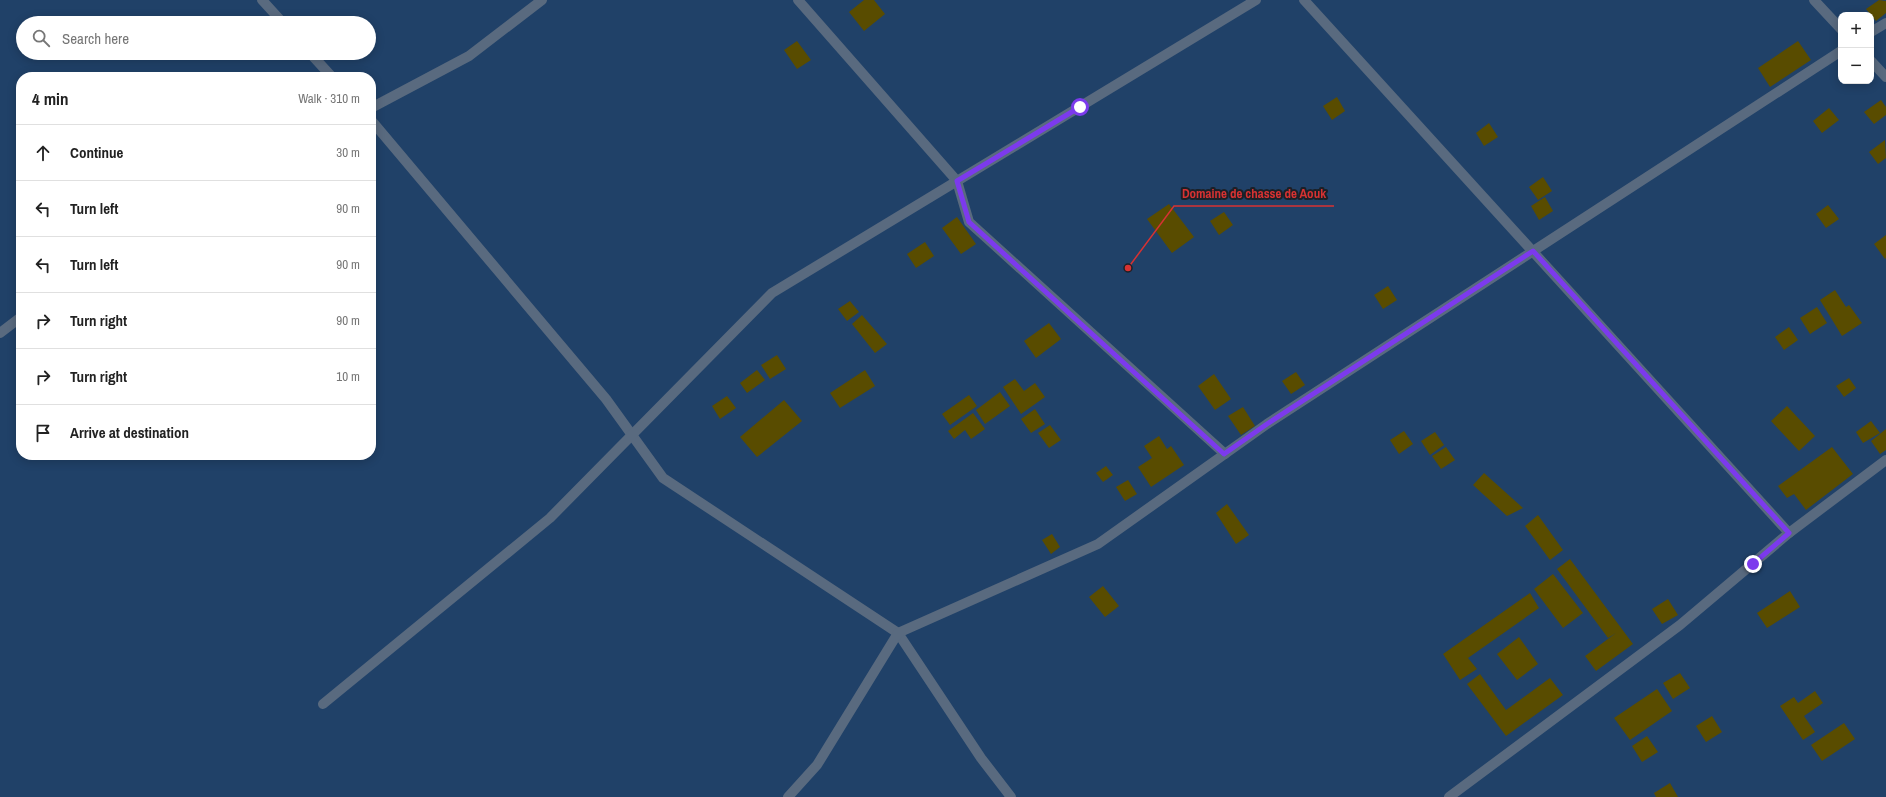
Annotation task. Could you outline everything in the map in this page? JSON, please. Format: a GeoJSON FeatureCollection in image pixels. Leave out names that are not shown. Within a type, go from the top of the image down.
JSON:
{"type":"FeatureCollection","features":[{"type":"Feature","properties":{"kind":"street"},"geometry":{"type":"LineString","coordinates":[[262,0],[277,16]]}},
{"type":"Feature","properties":{"kind":"street"},"geometry":{"type":"LineString","coordinates":[[376,105],[469,56],[542,0]]}},
{"type":"Feature","properties":{"kind":"street"},"geometry":{"type":"LineString","coordinates":[[798,0],[957,181],[969,222],[1224,454]]}},
{"type":"Feature","properties":{"kind":"street"},"geometry":{"type":"LineString","coordinates":[[324,704],[550,518],[772,293],[1256,0]]}},
{"type":"Feature","properties":{"kind":"street"},"geometry":{"type":"LineString","coordinates":[[1304,0],[1789,533]]}},
{"type":"Feature","properties":{"kind":"street"},"geometry":{"type":"LineString","coordinates":[[1814,0],[1838,26]]}},
{"type":"Feature","properties":{"kind":"street"},"geometry":{"type":"LineString","coordinates":[[1874,30],[1886,22]]}},
{"type":"Feature","properties":{"kind":"street"},"geometry":{"type":"LineString","coordinates":[[788,797],[817,765],[898,633],[1098,544],[1267,424],[1838,54]]}},
{"type":"Feature","properties":{"kind":"street"},"geometry":{"type":"LineString","coordinates":[[316,60],[327,72]]}},
{"type":"Feature","properties":{"kind":"street"},"geometry":{"type":"LineString","coordinates":[[1874,64],[1886,77]]}},
{"type":"Feature","properties":{"kind":"street"},"geometry":{"type":"LineString","coordinates":[[376,126],[606,399],[663,478],[898,633],[981,758],[1011,797]]}},
{"type":"Feature","properties":{"kind":"street"},"geometry":{"type":"LineString","coordinates":[[0,333],[16,321]]}},
{"type":"Feature","properties":{"kind":"street"},"geometry":{"type":"LineString","coordinates":[[1449,797],[1680,625],[1789,533],[1886,460]]}},
{"type":"Feature","properties":{"kind":"shaded area"},"geometry":{"type":"Polygon","coordinates":[[[0,0],[1886,0],[1886,797],[0,797],[0,0]]]}},
{"type":"Feature","properties":{"kind":"building"},"geometry":{"type":"Polygon","coordinates":[[[864,0],[874,0],[885,14],[864,31],[849,12],[864,0]]]}},
{"type":"Feature","properties":{"kind":"building"},"geometry":{"type":"Polygon","coordinates":[[[1879,0],[1886,1],[1886,13],[1876,21],[1874,19],[1874,12],[1868,12],[1866,9],[1879,0]]]}},
{"type":"Feature","properties":{"kind":"building"},"geometry":{"type":"Polygon","coordinates":[[[797,41],[811,60],[797,69],[784,50],[797,41]]]}},
{"type":"Feature","properties":{"kind":"building"},"geometry":{"type":"Polygon","coordinates":[[[1798,41],[1811,60],[1770,87],[1758,68],[1798,41]]]}},
{"type":"Feature","properties":{"kind":"building"},"geometry":{"type":"Polygon","coordinates":[[[1337,97],[1345,111],[1332,120],[1323,106],[1337,97]]]}},
{"type":"Feature","properties":{"kind":"building"},"geometry":{"type":"Polygon","coordinates":[[[1881,100],[1886,107],[1886,115],[1874,124],[1864,112],[1881,100]]]}},
{"type":"Feature","properties":{"kind":"building"},"geometry":{"type":"Polygon","coordinates":[[[1829,108],[1839,120],[1822,133],[1813,121],[1829,108]]]}},
{"type":"Feature","properties":{"kind":"building"},"geometry":{"type":"Polygon","coordinates":[[[1489,123],[1498,137],[1484,146],[1476,133],[1489,123]]]}},
{"type":"Feature","properties":{"kind":"building"},"geometry":{"type":"Polygon","coordinates":[[[1885,140],[1886,158],[1878,164],[1869,152],[1885,140]]]}},
{"type":"Feature","properties":{"kind":"building"},"geometry":{"type":"Polygon","coordinates":[[[1543,177],[1552,191],[1538,200],[1529,187],[1543,177]]]}},
{"type":"Feature","properties":{"kind":"building"},"geometry":{"type":"Polygon","coordinates":[[[1545,197],[1553,211],[1539,220],[1531,206],[1545,197]]]}},
{"type":"Feature","properties":{"kind":"building"},"geometry":{"type":"Polygon","coordinates":[[[1169,204],[1194,237],[1172,253],[1147,219],[1169,204]]]}},
{"type":"Feature","properties":{"kind":"building"},"geometry":{"type":"Polygon","coordinates":[[[1828,205],[1839,219],[1826,228],[1816,214],[1828,205]]]}},
{"type":"Feature","properties":{"kind":"building"},"geometry":{"type":"Polygon","coordinates":[[[1224,212],[1233,225],[1219,235],[1210,221],[1224,212]]]}},
{"type":"Feature","properties":{"kind":"building"},"geometry":{"type":"Polygon","coordinates":[[[957,217],[976,244],[961,254],[942,228],[957,217]]]}},
{"type":"Feature","properties":{"kind":"building"},"geometry":{"type":"Polygon","coordinates":[[[1886,235],[1886,258],[1885,259],[1874,244],[1886,235]]]}},
{"type":"Feature","properties":{"kind":"building"},"geometry":{"type":"Polygon","coordinates":[[[925,242],[934,256],[916,268],[907,254],[925,242]]]}},
{"type":"Feature","properties":{"kind":"building"},"geometry":{"type":"Polygon","coordinates":[[[1388,286],[1397,300],[1383,309],[1374,295],[1388,286]]]}},
{"type":"Feature","properties":{"kind":"building"},"geometry":{"type":"Polygon","coordinates":[[[1835,290],[1846,307],[1849,305],[1862,323],[1842,336],[1820,300],[1835,290]]]}},
{"type":"Feature","properties":{"kind":"building"},"geometry":{"type":"Polygon","coordinates":[[[850,301],[859,312],[847,321],[838,309],[850,301]]]}},
{"type":"Feature","properties":{"kind":"building"},"geometry":{"type":"Polygon","coordinates":[[[1817,307],[1827,323],[1810,334],[1800,318],[1817,307]]]}},
{"type":"Feature","properties":{"kind":"building"},"geometry":{"type":"Polygon","coordinates":[[[862,315],[887,344],[875,353],[852,324],[862,315]]]}},
{"type":"Feature","properties":{"kind":"building"},"geometry":{"type":"Polygon","coordinates":[[[1049,323],[1061,339],[1036,358],[1024,341],[1049,323]]]}},
{"type":"Feature","properties":{"kind":"building"},"geometry":{"type":"Polygon","coordinates":[[[1789,327],[1798,340],[1784,350],[1775,337],[1789,327]]]}},
{"type":"Feature","properties":{"kind":"building"},"geometry":{"type":"Polygon","coordinates":[[[777,355],[786,369],[770,379],[761,365],[777,355]]]}},
{"type":"Feature","properties":{"kind":"building"},"geometry":{"type":"Polygon","coordinates":[[[757,370],[765,380],[747,393],[740,383],[757,370]]]}},
{"type":"Feature","properties":{"kind":"building"},"geometry":{"type":"Polygon","coordinates":[[[865,370],[875,386],[840,408],[830,393],[865,370]]]}},
{"type":"Feature","properties":{"kind":"building"},"geometry":{"type":"Polygon","coordinates":[[[1296,372],[1305,385],[1291,394],[1282,381],[1296,372]]]}},
{"type":"Feature","properties":{"kind":"building"},"geometry":{"type":"Polygon","coordinates":[[[1214,374],[1231,399],[1215,410],[1198,386],[1214,374]]]}},
{"type":"Feature","properties":{"kind":"building"},"geometry":{"type":"Polygon","coordinates":[[[1849,378],[1856,388],[1844,397],[1836,386],[1849,378]]]}},
{"type":"Feature","properties":{"kind":"building"},"geometry":{"type":"Polygon","coordinates":[[[1015,379],[1024,391],[1035,383],[1045,397],[1021,414],[1003,387],[1015,379]]]}},
{"type":"Feature","properties":{"kind":"building"},"geometry":{"type":"Polygon","coordinates":[[[1000,392],[1010,406],[985,424],[976,410],[1000,392]]]}},
{"type":"Feature","properties":{"kind":"building"},"geometry":{"type":"Polygon","coordinates":[[[969,395],[977,406],[950,425],[942,414],[969,395]]]}},
{"type":"Feature","properties":{"kind":"building"},"geometry":{"type":"Polygon","coordinates":[[[727,396],[736,408],[720,419],[712,406],[727,396]]]}},
{"type":"Feature","properties":{"kind":"building"},"geometry":{"type":"Polygon","coordinates":[[[784,400],[802,421],[757,457],[740,437],[784,400]]]}},
{"type":"Feature","properties":{"kind":"building"},"geometry":{"type":"Polygon","coordinates":[[[1787,406],[1815,436],[1799,451],[1771,421],[1787,406]]]}},
{"type":"Feature","properties":{"kind":"building"},"geometry":{"type":"Polygon","coordinates":[[[1243,407],[1255,426],[1241,435],[1228,416],[1243,407]]]}},
{"type":"Feature","properties":{"kind":"building"},"geometry":{"type":"Polygon","coordinates":[[[1035,409],[1045,424],[1031,433],[1021,419],[1035,409]]]}},
{"type":"Feature","properties":{"kind":"building"},"geometry":{"type":"Polygon","coordinates":[[[973,413],[985,429],[971,439],[965,430],[954,439],[948,431],[973,413]]]}},
{"type":"Feature","properties":{"kind":"building"},"geometry":{"type":"Polygon","coordinates":[[[1871,421],[1880,433],[1863,443],[1856,432],[1871,421]]]}},
{"type":"Feature","properties":{"kind":"building"},"geometry":{"type":"Polygon","coordinates":[[[1050,425],[1061,440],[1049,448],[1038,433],[1050,425]]]}},
{"type":"Feature","properties":{"kind":"building"},"geometry":{"type":"Polygon","coordinates":[[[1886,429],[1886,450],[1880,454],[1871,441],[1886,429]]]}},
{"type":"Feature","properties":{"kind":"building"},"geometry":{"type":"Polygon","coordinates":[[[1404,431],[1413,444],[1399,454],[1390,440],[1404,431]]]}},
{"type":"Feature","properties":{"kind":"building"},"geometry":{"type":"Polygon","coordinates":[[[1435,432],[1444,445],[1430,455],[1421,441],[1435,432]]]}},
{"type":"Feature","properties":{"kind":"building"},"geometry":{"type":"Polygon","coordinates":[[[1159,436],[1167,449],[1171,446],[1184,465],[1151,487],[1138,467],[1152,458],[1144,446],[1159,436]]]}},
{"type":"Feature","properties":{"kind":"building"},"geometry":{"type":"Polygon","coordinates":[[[1446,447],[1455,460],[1441,469],[1432,456],[1446,447]]]}},
{"type":"Feature","properties":{"kind":"building"},"geometry":{"type":"Polygon","coordinates":[[[1832,447],[1853,474],[1806,510],[1794,494],[1787,498],[1778,486],[1832,447]]]}},
{"type":"Feature","properties":{"kind":"building"},"geometry":{"type":"Polygon","coordinates":[[[1106,466],[1113,475],[1103,482],[1096,473],[1106,466]]]}},
{"type":"Feature","properties":{"kind":"building"},"geometry":{"type":"Polygon","coordinates":[[[1484,473],[1523,508],[1507,516],[1473,485],[1484,473]]]}},
{"type":"Feature","properties":{"kind":"building"},"geometry":{"type":"Polygon","coordinates":[[[1128,480],[1137,494],[1125,501],[1116,487],[1128,480]]]}},
{"type":"Feature","properties":{"kind":"building"},"geometry":{"type":"Polygon","coordinates":[[[1227,504],[1249,535],[1236,544],[1216,513],[1227,504]]]}},
{"type":"Feature","properties":{"kind":"building"},"geometry":{"type":"Polygon","coordinates":[[[1538,515],[1563,550],[1550,560],[1525,526],[1538,515]]]}},
{"type":"Feature","properties":{"kind":"building"},"geometry":{"type":"Polygon","coordinates":[[[1052,534],[1060,547],[1051,554],[1042,540],[1052,534]]]}},
{"type":"Feature","properties":{"kind":"building"},"geometry":{"type":"Polygon","coordinates":[[[1570,559],[1633,644],[1596,671],[1585,656],[1616,633],[1608,638],[1557,569],[1570,559]]]}},
{"type":"Feature","properties":{"kind":"building"},"geometry":{"type":"Polygon","coordinates":[[[1553,574],[1583,613],[1563,628],[1534,589],[1553,574]]]}},
{"type":"Feature","properties":{"kind":"building"},"geometry":{"type":"Polygon","coordinates":[[[1103,586],[1119,606],[1105,617],[1089,597],[1103,586]]]}},
{"type":"Feature","properties":{"kind":"building"},"geometry":{"type":"Polygon","coordinates":[[[1790,591],[1800,607],[1767,628],[1757,613],[1790,591]]]}},
{"type":"Feature","properties":{"kind":"building"},"geometry":{"type":"Polygon","coordinates":[[[1530,593],[1539,608],[1468,658],[1477,669],[1460,680],[1443,654],[1530,593]]]}},
{"type":"Feature","properties":{"kind":"building"},"geometry":{"type":"Polygon","coordinates":[[[1668,599],[1678,615],[1662,624],[1652,609],[1668,599]]]}},
{"type":"Feature","properties":{"kind":"building"},"geometry":{"type":"Polygon","coordinates":[[[1519,637],[1538,664],[1517,680],[1497,654],[1519,637]]]}},
{"type":"Feature","properties":{"kind":"building"},"geometry":{"type":"Polygon","coordinates":[[[1680,673],[1690,688],[1673,699],[1663,683],[1680,673]]]}},
{"type":"Feature","properties":{"kind":"building"},"geometry":{"type":"Polygon","coordinates":[[[1480,674],[1506,710],[1550,678],[1563,695],[1506,736],[1467,684],[1480,674]]]}},
{"type":"Feature","properties":{"kind":"building"},"geometry":{"type":"Polygon","coordinates":[[[1657,689],[1672,711],[1630,740],[1614,718],[1657,689]]]}},
{"type":"Feature","properties":{"kind":"building"},"geometry":{"type":"Polygon","coordinates":[[[1815,691],[1823,703],[1804,716],[1815,732],[1803,740],[1780,706],[1794,697],[1798,703],[1815,691]]]}},
{"type":"Feature","properties":{"kind":"building"},"geometry":{"type":"Polygon","coordinates":[[[1712,716],[1722,732],[1706,742],[1696,726],[1712,716]]]}},
{"type":"Feature","properties":{"kind":"building"},"geometry":{"type":"Polygon","coordinates":[[[1844,723],[1855,739],[1822,761],[1811,745],[1844,723]]]}},
{"type":"Feature","properties":{"kind":"building"},"geometry":{"type":"Polygon","coordinates":[[[1647,736],[1658,752],[1642,762],[1632,746],[1647,736]]]}},
{"type":"Feature","properties":{"kind":"building"},"geometry":{"type":"Polygon","coordinates":[[[1670,783],[1678,797],[1656,797],[1654,793],[1670,783]]]}},
{"type":"Feature","properties":{"kind":"place","name":"Domaine de chasse de Aouk"},"geometry":{"type":"Point","coordinates":[1128,268]}},
{"type":"Feature","properties":{"kind":"route"},"geometry":{"type":"LineString","coordinates":[[1080,107],[957,181],[969,222],[1224,454],[1267,424],[1533,251],[1789,533],[1753,564]]}}]}
